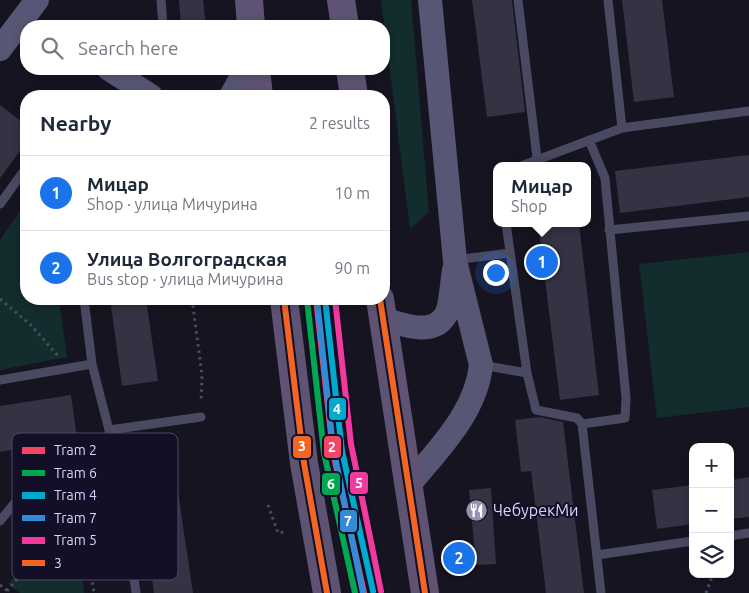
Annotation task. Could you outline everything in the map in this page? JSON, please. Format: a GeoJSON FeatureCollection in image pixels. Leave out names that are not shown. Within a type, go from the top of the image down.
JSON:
{"type":"FeatureCollection","features":[{"type":"Feature","properties":{"kind":"main road"},"geometry":{"type":"LineString","coordinates":[[249,0],[251,20]]}},
{"type":"Feature","properties":{"kind":"main road"},"geometry":{"type":"LineString","coordinates":[[341,0],[344,20]]}},
{"type":"Feature","properties":{"kind":"main road"},"geometry":{"type":"LineString","coordinates":[[409,485],[460,421],[479,383],[481,365],[455,260],[430,0]]}},
{"type":"Feature","properties":{"kind":"main road"},"geometry":{"type":"LineString","coordinates":[[0,49],[20,30]]}},
{"type":"Feature","properties":{"kind":"main road"},"geometry":{"type":"LineString","coordinates":[[118,75],[141,90]]}},
{"type":"Feature","properties":{"kind":"main road"},"geometry":{"type":"LineString","coordinates":[[234,90],[243,75]]}},
{"type":"Feature","properties":{"kind":"main road"},"geometry":{"type":"LineString","coordinates":[[257,75],[258,90]]}},
{"type":"Feature","properties":{"kind":"main road"},"geometry":{"type":"LineString","coordinates":[[351,75],[353,90]]}},
{"type":"Feature","properties":{"kind":"main road"},"geometry":{"type":"LineString","coordinates":[[382,309],[412,327],[435,326],[446,316],[455,260]]}},
{"type":"Feature","properties":{"kind":"main road"},"geometry":{"type":"LineString","coordinates":[[285,305],[304,463],[328,593]]}},
{"type":"Feature","properties":{"kind":"main road"},"geometry":{"type":"LineString","coordinates":[[382,309],[425,593]]}},
{"type":"Feature","properties":{"kind":"lane"},"geometry":{"type":"LineString","coordinates":[[161,0],[163,20]]}},
{"type":"Feature","properties":{"kind":"lane"},"geometry":{"type":"LineString","coordinates":[[518,0],[537,158]]}},
{"type":"Feature","properties":{"kind":"lane"},"geometry":{"type":"LineString","coordinates":[[608,0],[622,128]]}},
{"type":"Feature","properties":{"kind":"lane"},"geometry":{"type":"LineString","coordinates":[[529,162],[622,128],[749,111]]}},
{"type":"Feature","properties":{"kind":"lane"},"geometry":{"type":"LineString","coordinates":[[582,424],[624,418],[626,398],[604,178],[589,140]]}},
{"type":"Feature","properties":{"kind":"lane"},"geometry":{"type":"LineString","coordinates":[[0,204],[20,176]]}},
{"type":"Feature","properties":{"kind":"lane"},"geometry":{"type":"LineString","coordinates":[[609,230],[749,216]]}},
{"type":"Feature","properties":{"kind":"lane"},"geometry":{"type":"LineString","coordinates":[[507,227],[527,374],[536,410],[577,418],[582,424],[601,593]]}},
{"type":"Feature","properties":{"kind":"lane"},"geometry":{"type":"LineString","coordinates":[[455,260],[510,253]]}},
{"type":"Feature","properties":{"kind":"lane"},"geometry":{"type":"LineString","coordinates":[[85,305],[92,364],[110,433]]}},
{"type":"Feature","properties":{"kind":"lane"},"geometry":{"type":"LineString","coordinates":[[0,380],[92,364]]}},
{"type":"Feature","properties":{"kind":"lane"},"geometry":{"type":"LineString","coordinates":[[481,365],[527,374]]}},
{"type":"Feature","properties":{"kind":"lane"},"geometry":{"type":"LineString","coordinates":[[109,430],[201,417]]}},
{"type":"Feature","properties":{"kind":"lane"},"geometry":{"type":"LineString","coordinates":[[0,521],[12,506]]}},
{"type":"Feature","properties":{"kind":"lane"},"geometry":{"type":"LineString","coordinates":[[734,535],[749,533]]}},
{"type":"Feature","properties":{"kind":"lane"},"geometry":{"type":"LineString","coordinates":[[597,555],[689,542]]}},
{"type":"Feature","properties":{"kind":"lane"},"geometry":{"type":"LineString","coordinates":[[135,580],[136,593]]}},
{"type":"Feature","properties":{"kind":"path"},"geometry":{"type":"LineString","coordinates":[[0,299],[32,325],[68,368]]}},
{"type":"Feature","properties":{"kind":"path"},"geometry":{"type":"LineString","coordinates":[[193,305],[202,375],[201,417]]}},
{"type":"Feature","properties":{"kind":"path"},"geometry":{"type":"LineString","coordinates":[[268,505],[278,533],[285,532]]}},
{"type":"Feature","properties":{"kind":"path"},"geometry":{"type":"LineString","coordinates":[[706,593],[712,578]]}},
{"type":"Feature","properties":{"kind":"path"},"geometry":{"type":"LineString","coordinates":[[0,585],[8,592],[17,580]]}},
{"type":"Feature","properties":{"kind":"path"},"geometry":{"type":"LineString","coordinates":[[91,580],[94,593]]}},
{"type":"Feature","properties":{"kind":"green space"},"geometry":{"type":"Polygon","coordinates":[[[381,0],[411,0],[429,212],[410,229],[390,71],[390,20],[384,20],[381,0]]]}},
{"type":"Feature","properties":{"kind":"green space"},"geometry":{"type":"Polygon","coordinates":[[[20,211],[20,305],[60,305],[67,357],[0,370],[0,240],[20,211]]]}},
{"type":"Feature","properties":{"kind":"green space"},"geometry":{"type":"Polygon","coordinates":[[[749,252],[749,407],[657,418],[639,264],[749,252]]]}},
{"type":"Feature","properties":{"kind":"green space"},"geometry":{"type":"Polygon","coordinates":[[[12,579],[82,580],[84,593],[20,593],[8,584],[12,579]]]}},
{"type":"Feature","properties":{"kind":"building"},"geometry":{"type":"Polygon","coordinates":[[[179,0],[203,0],[205,20],[181,20],[179,0]]]}},
{"type":"Feature","properties":{"kind":"building"},"geometry":{"type":"Polygon","coordinates":[[[472,0],[512,0],[525,112],[487,117],[472,0]]]}},
{"type":"Feature","properties":{"kind":"building"},"geometry":{"type":"Polygon","coordinates":[[[622,0],[662,0],[674,97],[634,102],[622,0]]]}},
{"type":"Feature","properties":{"kind":"building"},"geometry":{"type":"Polygon","coordinates":[[[0,105],[20,120],[20,151],[0,178],[0,105]]]}},
{"type":"Feature","properties":{"kind":"building"},"geometry":{"type":"Polygon","coordinates":[[[749,155],[749,197],[620,213],[615,171],[749,155]]]}},
{"type":"Feature","properties":{"kind":"building"},"geometry":{"type":"Polygon","coordinates":[[[538,227],[579,227],[599,395],[560,400],[538,227]]]}},
{"type":"Feature","properties":{"kind":"building"},"geometry":{"type":"Polygon","coordinates":[[[111,305],[147,305],[158,381],[122,386],[111,305]]]}},
{"type":"Feature","properties":{"kind":"building"},"geometry":{"type":"Polygon","coordinates":[[[71,395],[76,433],[12,433],[12,450],[0,452],[0,406],[71,395]]]}},
{"type":"Feature","properties":{"kind":"building"},"geometry":{"type":"Polygon","coordinates":[[[540,417],[563,422],[584,593],[546,593],[531,471],[521,472],[515,420],[540,417]]]}},
{"type":"Feature","properties":{"kind":"building"},"geometry":{"type":"Polygon","coordinates":[[[749,477],[749,517],[734,519],[734,479],[749,477]]]}},
{"type":"Feature","properties":{"kind":"building"},"geometry":{"type":"Polygon","coordinates":[[[689,485],[689,525],[657,529],[652,490],[689,485]]]}},
{"type":"Feature","properties":{"kind":"building"},"geometry":{"type":"Polygon","coordinates":[[[491,488],[496,564],[476,565],[469,490],[491,488]]]}},
{"type":"Feature","properties":{"kind":"building"},"geometry":{"type":"Polygon","coordinates":[[[178,492],[193,593],[154,593],[152,580],[178,580],[178,492]]]}},
{"type":"Feature","properties":{"kind":"tram line","name":"6"},"geometry":{"type":"LineString","coordinates":[[308,305],[324,453],[355,593]]}},
{"type":"Feature","properties":{"kind":"tram line","name":"2"},"geometry":{"type":"LineString","coordinates":[[317,305],[333,452],[364,593]]}},
{"type":"Feature","properties":{"kind":"tram line","name":"7"},"geometry":{"type":"LineString","coordinates":[[318,305],[333,447],[363,593]]}},
{"type":"Feature","properties":{"kind":"tram line","name":"4"},"geometry":{"type":"LineString","coordinates":[[326,305],[342,451],[373,591]]}},
{"type":"Feature","properties":{"kind":"tram line","name":"5"},"geometry":{"type":"LineString","coordinates":[[336,305],[351,444],[381,591]]}},
{"type":"Feature","properties":{"kind":"transit line","name":"3"},"geometry":{"type":"LineString","coordinates":[[285,305],[304,463],[327,593]]}},
{"type":"Feature","properties":{"kind":"transit line","name":"3"},"geometry":{"type":"LineString","coordinates":[[381,305],[425,593]]}},
{"type":"Feature","properties":{"kind":"place","name":"Мицар"},"geometry":{"type":"Point","coordinates":[542,262]}},
{"type":"Feature","properties":{"kind":"place","name":"ЧебурекМи"},"geometry":{"type":"Point","coordinates":[477,510]}},
{"type":"Feature","properties":{"kind":"place","name":"Улица Волгоградская"},"geometry":{"type":"Point","coordinates":[459,558]}}]}
